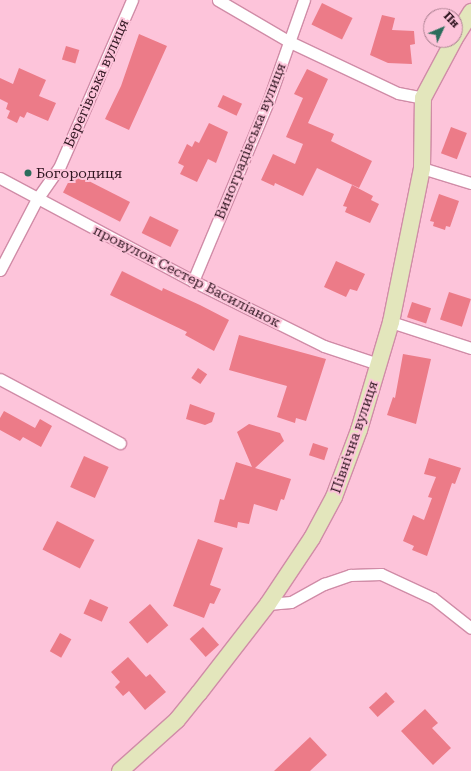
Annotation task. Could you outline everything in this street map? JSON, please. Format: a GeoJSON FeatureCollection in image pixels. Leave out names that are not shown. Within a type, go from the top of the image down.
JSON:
{"type":"FeatureCollection","features":[{"type":"Feature","properties":{"kind":"street","name":"Берегівська вулиця"},"geometry":{"type":"LineString","coordinates":[[0,270],[37,198],[59,168],[132,0]]}},
{"type":"Feature","properties":{"kind":"street"},"geometry":{"type":"LineString","coordinates":[[218,0],[290,42],[398,93],[423,98]]}},
{"type":"Feature","properties":{"kind":"street","name":"Виноградівська вулиця"},"geometry":{"type":"LineString","coordinates":[[193,281],[290,42],[304,0]]}},
{"type":"Feature","properties":{"kind":"street","name":"Північна вулиця"},"geometry":{"type":"LineString","coordinates":[[463,25],[471,12]]}},
{"type":"Feature","properties":{"kind":"street","name":"Північна вулиця"},"geometry":{"type":"LineString","coordinates":[[120,771],[177,720],[268,604],[312,538],[334,497],[359,430],[391,322],[422,168],[423,98],[449,48]]}},
{"type":"Feature","properties":{"kind":"street"},"geometry":{"type":"LineString","coordinates":[[422,168],[471,182]]}},
{"type":"Feature","properties":{"kind":"street","name":"провулок Сестер Василіанок"},"geometry":{"type":"LineString","coordinates":[[0,178],[193,281],[324,346],[378,364]]}},
{"type":"Feature","properties":{"kind":"street"},"geometry":{"type":"LineString","coordinates":[[391,322],[471,348]]}},
{"type":"Feature","properties":{"kind":"street"},"geometry":{"type":"LineString","coordinates":[[0,379],[120,444]]}},
{"type":"Feature","properties":{"kind":"street"},"geometry":{"type":"LineString","coordinates":[[268,604],[291,602],[324,584],[350,575],[381,574],[433,598],[471,628]]}},
{"type":"Feature","properties":{"kind":"building"},"geometry":{"type":"Polygon","coordinates":[[[322,3],[353,18],[342,39],[311,25],[322,3]]]}},
{"type":"Feature","properties":{"kind":"building"},"geometry":{"type":"Polygon","coordinates":[[[382,15],[395,18],[392,30],[414,31],[415,44],[410,45],[412,64],[388,63],[370,55],[382,15]]]}},
{"type":"Feature","properties":{"kind":"building"},"geometry":{"type":"Polygon","coordinates":[[[139,34],[167,46],[129,130],[105,119],[121,86],[139,34]]]}},
{"type":"Feature","properties":{"kind":"building"},"geometry":{"type":"Polygon","coordinates":[[[66,46],[79,50],[75,63],[62,59],[66,46]]]}},
{"type":"Feature","properties":{"kind":"building"},"geometry":{"type":"Polygon","coordinates":[[[19,68],[46,80],[39,96],[56,103],[48,121],[27,112],[24,118],[20,116],[17,123],[7,118],[10,111],[6,109],[8,103],[0,99],[0,78],[13,84],[19,68]]]}},
{"type":"Feature","properties":{"kind":"building"},"geometry":{"type":"Polygon","coordinates":[[[307,69],[328,79],[308,123],[334,134],[331,141],[372,161],[359,188],[317,168],[303,196],[275,183],[274,186],[261,180],[273,154],[295,164],[303,144],[286,137],[303,98],[294,94],[307,69]]]}},
{"type":"Feature","properties":{"kind":"building"},"geometry":{"type":"Polygon","coordinates":[[[223,95],[242,104],[237,116],[218,107],[223,95]]]}},
{"type":"Feature","properties":{"kind":"building"},"geometry":{"type":"Polygon","coordinates":[[[209,123],[228,132],[216,163],[208,159],[197,182],[180,174],[184,166],[178,163],[187,144],[192,147],[195,141],[199,143],[209,123]]]}},
{"type":"Feature","properties":{"kind":"building"},"geometry":{"type":"Polygon","coordinates":[[[451,127],[467,133],[457,159],[441,153],[451,127]]]}},
{"type":"Feature","properties":{"kind":"building"},"geometry":{"type":"Polygon","coordinates":[[[73,173],[130,202],[120,222],[63,193],[73,173]]]}},
{"type":"Feature","properties":{"kind":"building"},"geometry":{"type":"Polygon","coordinates":[[[352,185],[373,196],[371,200],[379,204],[370,223],[345,212],[347,207],[343,206],[352,185]]]}},
{"type":"Feature","properties":{"kind":"building"},"geometry":{"type":"Polygon","coordinates":[[[439,194],[459,201],[450,227],[446,226],[445,230],[433,226],[434,222],[430,221],[439,194]]]}},
{"type":"Feature","properties":{"kind":"building"},"geometry":{"type":"Polygon","coordinates":[[[150,216],[179,230],[170,247],[142,233],[150,216]]]}},
{"type":"Feature","properties":{"kind":"building"},"geometry":{"type":"Polygon","coordinates":[[[336,261],[365,274],[357,291],[350,289],[346,297],[324,287],[336,261]]]}},
{"type":"Feature","properties":{"kind":"building"},"geometry":{"type":"Polygon","coordinates":[[[122,271],[162,291],[163,288],[229,320],[214,351],[185,335],[187,332],[110,295],[122,271]]]}},
{"type":"Feature","properties":{"kind":"building"},"geometry":{"type":"Polygon","coordinates":[[[449,292],[471,299],[462,327],[440,320],[449,292]]]}},
{"type":"Feature","properties":{"kind":"building"},"geometry":{"type":"Polygon","coordinates":[[[412,302],[431,308],[426,323],[407,317],[412,302]]]}},
{"type":"Feature","properties":{"kind":"building"},"geometry":{"type":"Polygon","coordinates":[[[239,335],[326,359],[306,421],[296,418],[295,423],[277,417],[287,386],[229,370],[239,335]]]}},
{"type":"Feature","properties":{"kind":"building"},"geometry":{"type":"Polygon","coordinates":[[[403,354],[431,359],[416,424],[387,415],[393,397],[395,398],[403,354]]]}},
{"type":"Feature","properties":{"kind":"building"},"geometry":{"type":"Polygon","coordinates":[[[198,368],[207,374],[200,384],[191,378],[198,368]]]}},
{"type":"Feature","properties":{"kind":"building"},"geometry":{"type":"Polygon","coordinates":[[[190,404],[215,413],[212,422],[205,425],[186,419],[190,404]]]}},
{"type":"Feature","properties":{"kind":"building"},"geometry":{"type":"Polygon","coordinates":[[[4,411],[35,428],[40,419],[52,426],[41,447],[23,437],[20,441],[0,430],[0,418],[4,411]]]}},
{"type":"Feature","properties":{"kind":"building"},"geometry":{"type":"Polygon","coordinates":[[[249,424],[280,433],[284,441],[255,468],[291,479],[284,500],[281,499],[277,511],[254,504],[249,524],[238,522],[237,528],[214,522],[220,499],[224,500],[236,462],[252,467],[237,432],[249,424]]]}},
{"type":"Feature","properties":{"kind":"building"},"geometry":{"type":"Polygon","coordinates":[[[313,443],[328,448],[324,460],[309,455],[313,443]]]}},
{"type":"Feature","properties":{"kind":"building"},"geometry":{"type":"Polygon","coordinates":[[[84,456],[109,467],[95,498],[70,487],[84,456]]]}},
{"type":"Feature","properties":{"kind":"building"},"geometry":{"type":"Polygon","coordinates":[[[429,458],[461,468],[455,484],[452,483],[427,556],[412,550],[414,546],[403,541],[413,515],[424,520],[432,498],[428,497],[436,477],[424,474],[429,458]]]}},
{"type":"Feature","properties":{"kind":"building"},"geometry":{"type":"Polygon","coordinates":[[[57,521],[94,540],[80,569],[42,550],[57,521]]]}},
{"type":"Feature","properties":{"kind":"building"},"geometry":{"type":"Polygon","coordinates":[[[198,539],[223,548],[210,585],[221,589],[214,604],[210,603],[204,618],[173,606],[198,539]]]}},
{"type":"Feature","properties":{"kind":"building"},"geometry":{"type":"Polygon","coordinates":[[[90,599],[108,607],[102,622],[83,614],[90,599]]]}},
{"type":"Feature","properties":{"kind":"building"},"geometry":{"type":"Polygon","coordinates":[[[150,604],[168,625],[147,644],[129,622],[150,604]]]}},
{"type":"Feature","properties":{"kind":"building"},"geometry":{"type":"Polygon","coordinates":[[[203,627],[219,645],[206,657],[190,639],[203,627]]]}},
{"type":"Feature","properties":{"kind":"building"},"geometry":{"type":"Polygon","coordinates":[[[60,633],[71,639],[61,658],[50,651],[60,633]]]}},
{"type":"Feature","properties":{"kind":"building"},"geometry":{"type":"Polygon","coordinates":[[[128,657],[146,677],[150,674],[166,692],[145,710],[129,691],[123,696],[115,687],[120,682],[111,672],[128,657]]]}},
{"type":"Feature","properties":{"kind":"building"},"geometry":{"type":"Polygon","coordinates":[[[386,692],[395,702],[378,717],[369,707],[386,692]]]}},
{"type":"Feature","properties":{"kind":"building"},"geometry":{"type":"Polygon","coordinates":[[[425,709],[438,723],[432,728],[451,748],[433,765],[401,731],[425,709]]]}},
{"type":"Feature","properties":{"kind":"building"},"geometry":{"type":"Polygon","coordinates":[[[310,737],[327,755],[310,771],[274,771],[310,737]]]}},
{"type":"Feature","properties":{"kind":"place","name":"Богородиця"},"geometry":{"type":"Point","coordinates":[28,173]}}]}
